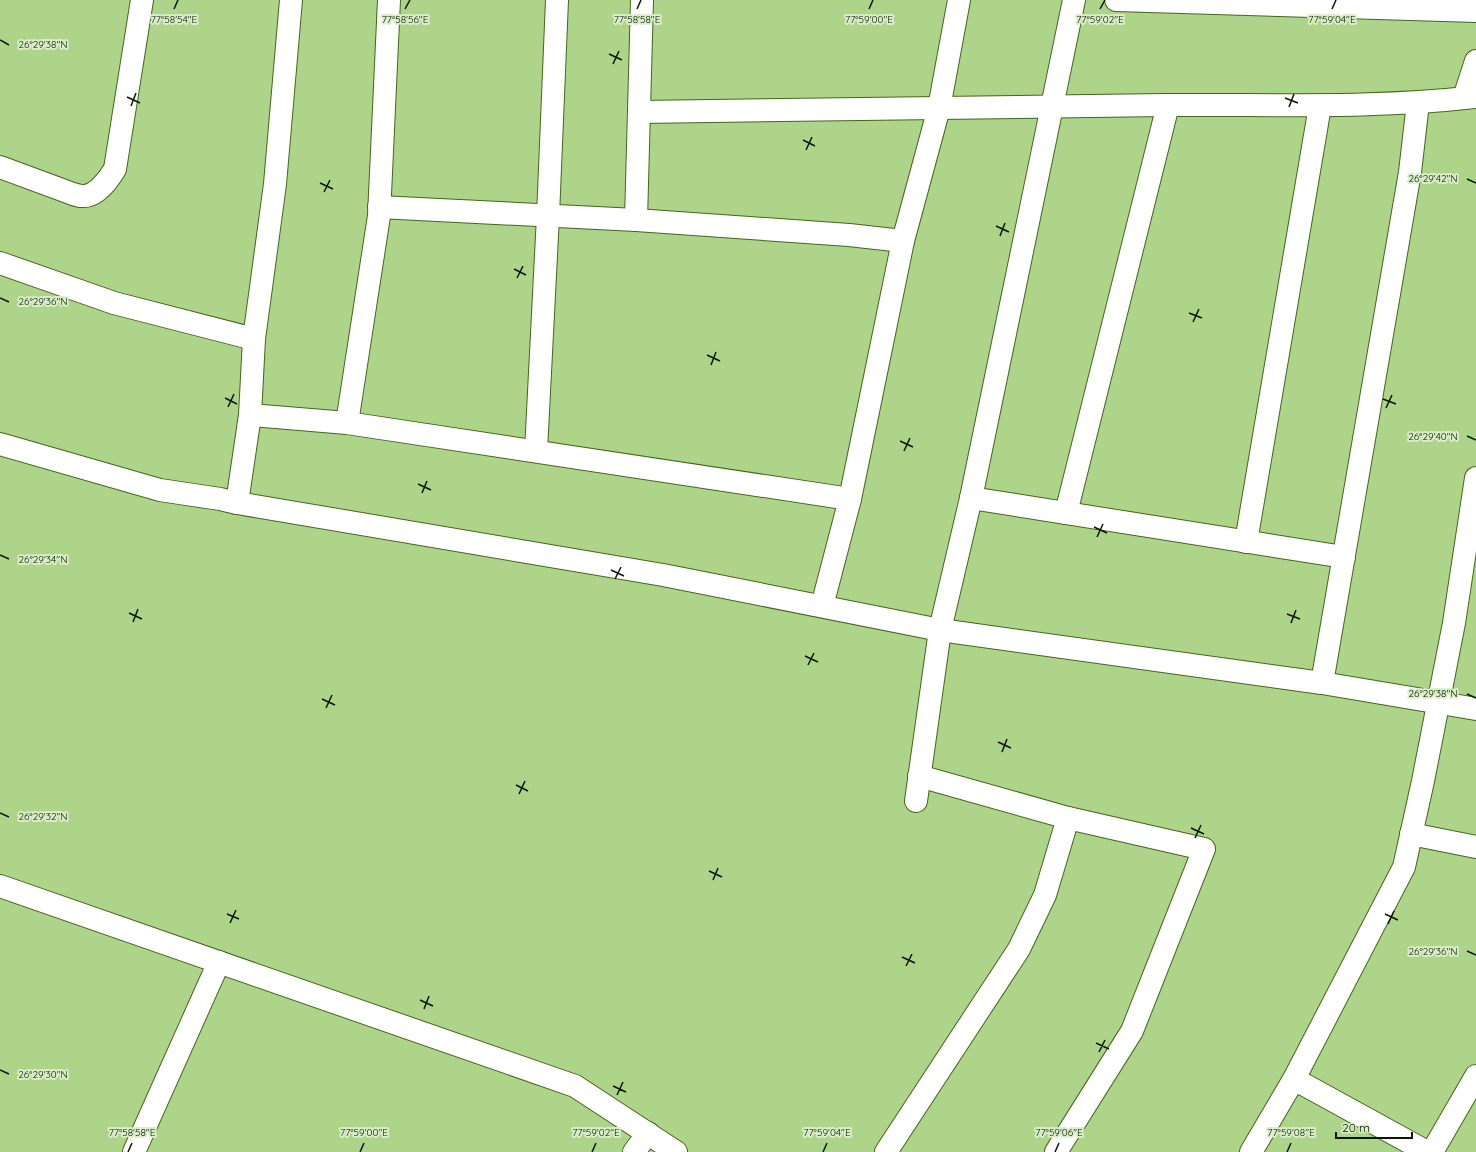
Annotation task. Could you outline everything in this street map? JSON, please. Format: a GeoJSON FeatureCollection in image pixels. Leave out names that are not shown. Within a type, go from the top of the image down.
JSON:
{"type":"FeatureCollection","features":[{"type":"Feature","properties":{"kind":"street"},"geometry":{"type":"LineString","coordinates":[[0,167],[83,197],[94,193],[109,178],[115,169],[142,0]]}},
{"type":"Feature","properties":{"kind":"street"},"geometry":{"type":"LineString","coordinates":[[237,503],[250,415],[254,339],[275,184],[291,0]]}},
{"type":"Feature","properties":{"kind":"street"},"geometry":{"type":"LineString","coordinates":[[347,423],[379,207],[389,0]]}},
{"type":"Feature","properties":{"kind":"street"},"geometry":{"type":"LineString","coordinates":[[536,451],[557,0]]}},
{"type":"Feature","properties":{"kind":"street"},"geometry":{"type":"LineString","coordinates":[[636,220],[642,0]]}},
{"type":"Feature","properties":{"kind":"street"},"geometry":{"type":"LineString","coordinates":[[822,606],[850,499],[903,241],[939,108],[959,0]]}},
{"type":"Feature","properties":{"kind":"street"},"geometry":{"type":"LineString","coordinates":[[916,801],[940,630],[971,498],[1074,0]]}},
{"type":"Feature","properties":{"kind":"street"},"geometry":{"type":"LineString","coordinates":[[1116,0],[1476,11]]}},
{"type":"Feature","properties":{"kind":"street"},"geometry":{"type":"LineString","coordinates":[[640,112],[1052,106],[1320,106],[1418,103],[1470,98],[1476,61]]}},
{"type":"Feature","properties":{"kind":"street"},"geometry":{"type":"LineString","coordinates":[[1322,684],[1410,172],[1418,103]]}},
{"type":"Feature","properties":{"kind":"street"},"geometry":{"type":"LineString","coordinates":[[1066,513],[1168,105]]}},
{"type":"Feature","properties":{"kind":"street"},"geometry":{"type":"LineString","coordinates":[[1246,542],[1320,106]]}},
{"type":"Feature","properties":{"kind":"street"},"geometry":{"type":"LineString","coordinates":[[379,207],[636,220],[849,234],[903,241]]}},
{"type":"Feature","properties":{"kind":"street"},"geometry":{"type":"LineString","coordinates":[[0,263],[114,303],[254,339]]}},
{"type":"Feature","properties":{"kind":"street"},"geometry":{"type":"LineString","coordinates":[[250,415],[347,423],[850,499]]}},
{"type":"Feature","properties":{"kind":"street"},"geometry":{"type":"LineString","coordinates":[[0,444],[160,490],[663,575],[940,630],[1322,684],[1476,709]]}},
{"type":"Feature","properties":{"kind":"street"},"geometry":{"type":"LineString","coordinates":[[1251,1152],[1294,1079],[1404,867],[1439,703],[1454,623],[1468,581],[1476,478]]}},
{"type":"Feature","properties":{"kind":"street"},"geometry":{"type":"LineString","coordinates":[[971,498],[1344,557]]}},
{"type":"Feature","properties":{"kind":"street"},"geometry":{"type":"LineString","coordinates":[[919,776],[1068,818],[1204,849],[1132,1031],[1056,1152]]}},
{"type":"Feature","properties":{"kind":"street"},"geometry":{"type":"LineString","coordinates":[[886,1152],[1019,949],[1045,895],[1068,818]]}},
{"type":"Feature","properties":{"kind":"street"},"geometry":{"type":"LineString","coordinates":[[1411,834],[1476,847]]}},
{"type":"Feature","properties":{"kind":"street"},"geometry":{"type":"LineString","coordinates":[[0,886],[575,1086],[676,1152]]}},
{"type":"Feature","properties":{"kind":"street"},"geometry":{"type":"LineString","coordinates":[[134,1152],[219,962]]}},
{"type":"Feature","properties":{"kind":"street"},"geometry":{"type":"LineString","coordinates":[[1432,1152],[1476,1076]]}},
{"type":"Feature","properties":{"kind":"street"},"geometry":{"type":"LineString","coordinates":[[1294,1079],[1427,1152]]}},
{"type":"Feature","properties":{"kind":"street"},"geometry":{"type":"LineString","coordinates":[[634,1152],[648,1133]]}}]}
